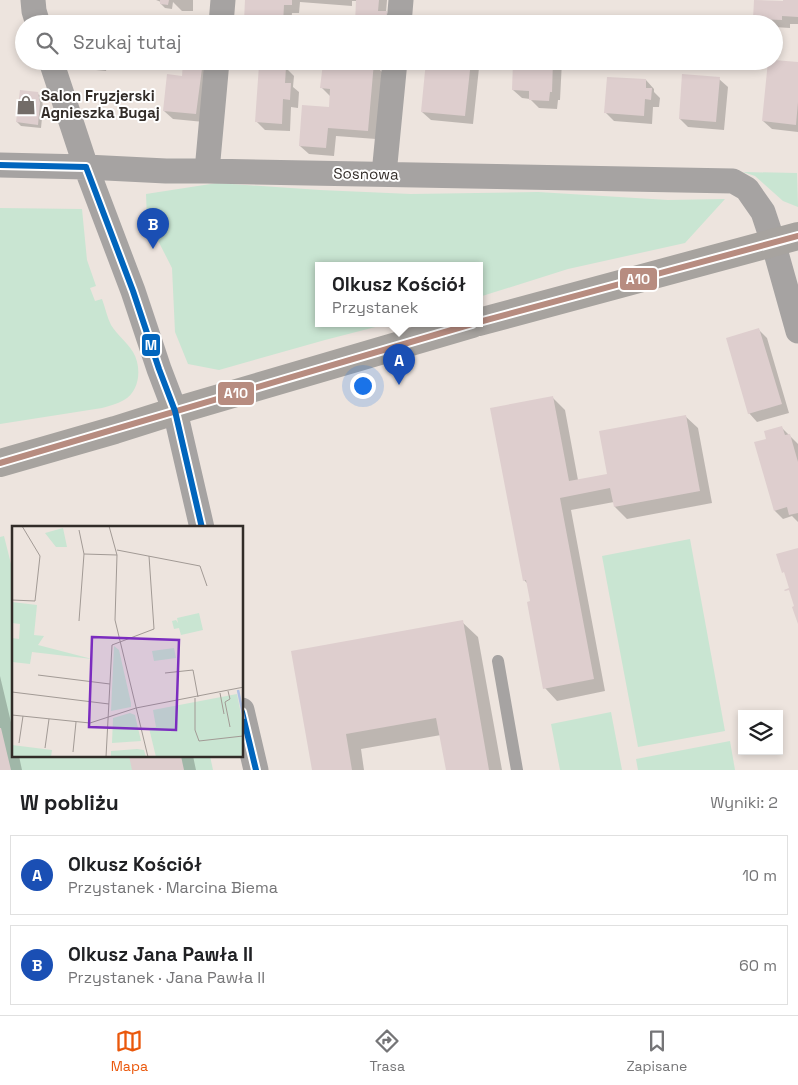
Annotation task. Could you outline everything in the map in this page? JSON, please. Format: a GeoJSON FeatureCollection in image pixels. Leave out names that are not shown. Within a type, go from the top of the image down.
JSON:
{"type":"FeatureCollection","features":[{"type":"Feature","properties":{"kind":"street"},"geometry":{"type":"LineString","coordinates":[[33,0],[35,15]]}},
{"type":"Feature","properties":{"kind":"street"},"geometry":{"type":"LineString","coordinates":[[222,15],[223,0]]}},
{"type":"Feature","properties":{"kind":"street"},"geometry":{"type":"LineString","coordinates":[[399,15],[401,0]]}},
{"type":"Feature","properties":{"kind":"street"},"geometry":{"type":"LineString","coordinates":[[54,70],[86,167],[175,410],[202,526]]}},
{"type":"Feature","properties":{"kind":"street"},"geometry":{"type":"LineString","coordinates":[[206,171],[216,70]]}},
{"type":"Feature","properties":{"kind":"street"},"geometry":{"type":"LineString","coordinates":[[384,174],[394,70]]}},
{"type":"Feature","properties":{"kind":"street","name":"Sosnowa"},"geometry":{"type":"LineString","coordinates":[[0,166],[733,182],[747,189],[763,212],[786,239]]}},
{"type":"Feature","properties":{"kind":"street"},"geometry":{"type":"LineString","coordinates":[[483,321],[786,239],[798,331]]}},
{"type":"Feature","properties":{"kind":"street"},"geometry":{"type":"LineString","coordinates":[[0,463],[462,327]]}},
{"type":"Feature","properties":{"kind":"street"},"geometry":{"type":"LineString","coordinates":[[244,719],[256,770]]}},
{"type":"Feature","properties":{"kind":"lane"},"geometry":{"type":"LineString","coordinates":[[498,661],[517,770]]}},
{"type":"Feature","properties":{"kind":"green space"},"geometry":{"type":"Polygon","coordinates":[[[743,172],[797,173],[798,207],[783,201],[755,176],[743,172]]]}},
{"type":"Feature","properties":{"kind":"green space"},"geometry":{"type":"Polygon","coordinates":[[[217,183],[411,194],[538,192],[668,200],[725,199],[685,243],[568,269],[483,296],[483,262],[315,262],[315,327],[375,327],[219,370],[188,364],[175,332],[172,268],[147,219],[146,194],[217,183]]]}},
{"type":"Feature","properties":{"kind":"green space"},"geometry":{"type":"Polygon","coordinates":[[[0,208],[82,209],[87,260],[96,286],[90,288],[95,301],[102,299],[111,325],[131,348],[138,365],[136,385],[124,400],[102,408],[0,424],[0,208]]]}},
{"type":"Feature","properties":{"kind":"green space"},"geometry":{"type":"Polygon","coordinates":[[[4,536],[12,568],[12,758],[210,758],[213,770],[0,770],[0,537],[4,536]]]}},
{"type":"Feature","properties":{"kind":"green space"},"geometry":{"type":"Polygon","coordinates":[[[690,539],[725,731],[638,747],[602,556],[690,539]]]}},
{"type":"Feature","properties":{"kind":"green space"},"geometry":{"type":"Polygon","coordinates":[[[611,712],[622,770],[560,770],[551,724],[611,712]]]}},
{"type":"Feature","properties":{"kind":"green space"},"geometry":{"type":"Polygon","coordinates":[[[730,741],[735,770],[638,770],[636,759],[730,741]]]}},
{"type":"Feature","properties":{"kind":"building"},"geometry":{"type":"Polygon","coordinates":[[[160,0],[169,0],[168,5],[160,4],[160,0]]]}},
{"type":"Feature","properties":{"kind":"building"},"geometry":{"type":"Polygon","coordinates":[[[245,0],[292,0],[292,5],[284,5],[283,15],[244,15],[245,0]]]}},
{"type":"Feature","properties":{"kind":"building"},"geometry":{"type":"Polygon","coordinates":[[[356,0],[379,0],[378,11],[387,11],[387,15],[355,15],[356,0]]]}},
{"type":"Feature","properties":{"kind":"building"},"geometry":{"type":"Polygon","coordinates":[[[754,0],[798,0],[798,17],[753,15],[754,0]]]}},
{"type":"Feature","properties":{"kind":"building"},"geometry":{"type":"Polygon","coordinates":[[[783,61],[798,62],[796,125],[762,121],[767,70],[783,70],[783,61]]]}},
{"type":"Feature","properties":{"kind":"building"},"geometry":{"type":"Polygon","coordinates":[[[182,70],[202,70],[196,114],[163,111],[167,74],[182,76],[182,70]]]}},
{"type":"Feature","properties":{"kind":"building"},"geometry":{"type":"Polygon","coordinates":[[[259,70],[286,70],[285,83],[291,83],[290,100],[283,99],[282,124],[255,122],[259,70]]]}},
{"type":"Feature","properties":{"kind":"building"},"geometry":{"type":"Polygon","coordinates":[[[322,70],[373,70],[368,131],[328,128],[326,148],[299,146],[302,105],[329,107],[330,89],[320,88],[322,70]]]}},
{"type":"Feature","properties":{"kind":"building"},"geometry":{"type":"Polygon","coordinates":[[[425,70],[470,70],[465,116],[421,112],[425,70]]]}},
{"type":"Feature","properties":{"kind":"building"},"geometry":{"type":"Polygon","coordinates":[[[513,70],[553,70],[552,92],[550,92],[549,101],[529,100],[529,91],[512,90],[513,70]]]}},
{"type":"Feature","properties":{"kind":"building"},"geometry":{"type":"Polygon","coordinates":[[[682,74],[720,77],[716,122],[679,119],[682,74]]]}},
{"type":"Feature","properties":{"kind":"building"},"geometry":{"type":"Polygon","coordinates":[[[607,77],[646,79],[646,88],[652,88],[651,100],[645,99],[644,116],[604,113],[607,77]]]}},
{"type":"Feature","properties":{"kind":"building"},"geometry":{"type":"Polygon","coordinates":[[[20,90],[38,92],[40,103],[38,125],[16,122],[20,90]]]}},
{"type":"Feature","properties":{"kind":"building"},"geometry":{"type":"Polygon","coordinates":[[[759,328],[782,404],[748,414],[726,338],[759,328]]]}},
{"type":"Feature","properties":{"kind":"building"},"geometry":{"type":"Polygon","coordinates":[[[553,396],[569,481],[607,474],[599,431],[686,415],[700,491],[614,507],[610,488],[560,498],[594,679],[543,689],[527,602],[530,601],[526,580],[523,581],[490,408],[553,396]]]}},
{"type":"Feature","properties":{"kind":"building"},"geometry":{"type":"Polygon","coordinates":[[[782,426],[785,435],[790,434],[798,462],[798,513],[789,515],[787,507],[774,511],[754,442],[766,439],[764,431],[782,426]]]}},
{"type":"Feature","properties":{"kind":"building"},"geometry":{"type":"Polygon","coordinates":[[[798,548],[798,624],[789,590],[784,590],[789,588],[776,554],[798,548]]]}},
{"type":"Feature","properties":{"kind":"building"},"geometry":{"type":"Polygon","coordinates":[[[463,620],[489,770],[446,770],[436,718],[346,734],[352,770],[312,770],[291,651],[463,620]]]}},
{"type":"Feature","properties":{"kind":"building"},"geometry":{"type":"Polygon","coordinates":[[[1,728],[11,770],[0,770],[1,728]]]}},
{"type":"Feature","properties":{"kind":"building"},"geometry":{"type":"Polygon","coordinates":[[[129,758],[181,758],[184,770],[132,770],[129,758]]]}},
{"type":"Feature","properties":{"kind":"transit line","name":"M"},"geometry":{"type":"LineString","coordinates":[[0,165],[86,167]]}},
{"type":"Feature","properties":{"kind":"transit line","name":"M"},"geometry":{"type":"LineString","coordinates":[[86,167],[133,291],[175,411],[202,526]]}},
{"type":"Feature","properties":{"kind":"transit line","name":"A10"},"geometry":{"type":"LineString","coordinates":[[483,321],[798,236]]}},
{"type":"Feature","properties":{"kind":"transit line","name":"A10"},"geometry":{"type":"LineString","coordinates":[[0,463],[462,327]]}},
{"type":"Feature","properties":{"kind":"transit line","name":"M"},"geometry":{"type":"LineString","coordinates":[[244,720],[256,770]]}},
{"type":"Feature","properties":{"kind":"place","name":"Salon Fryzjerski Agnieszka Bugaj"},"geometry":{"type":"Point","coordinates":[26,105]}},
{"type":"Feature","properties":{"kind":"place","name":"Olkusz Jana Pawła II"},"geometry":{"type":"Point","coordinates":[153,249]}},
{"type":"Feature","properties":{"kind":"place","name":"Olkusz Kościół"},"geometry":{"type":"Point","coordinates":[399,385]}}]}
